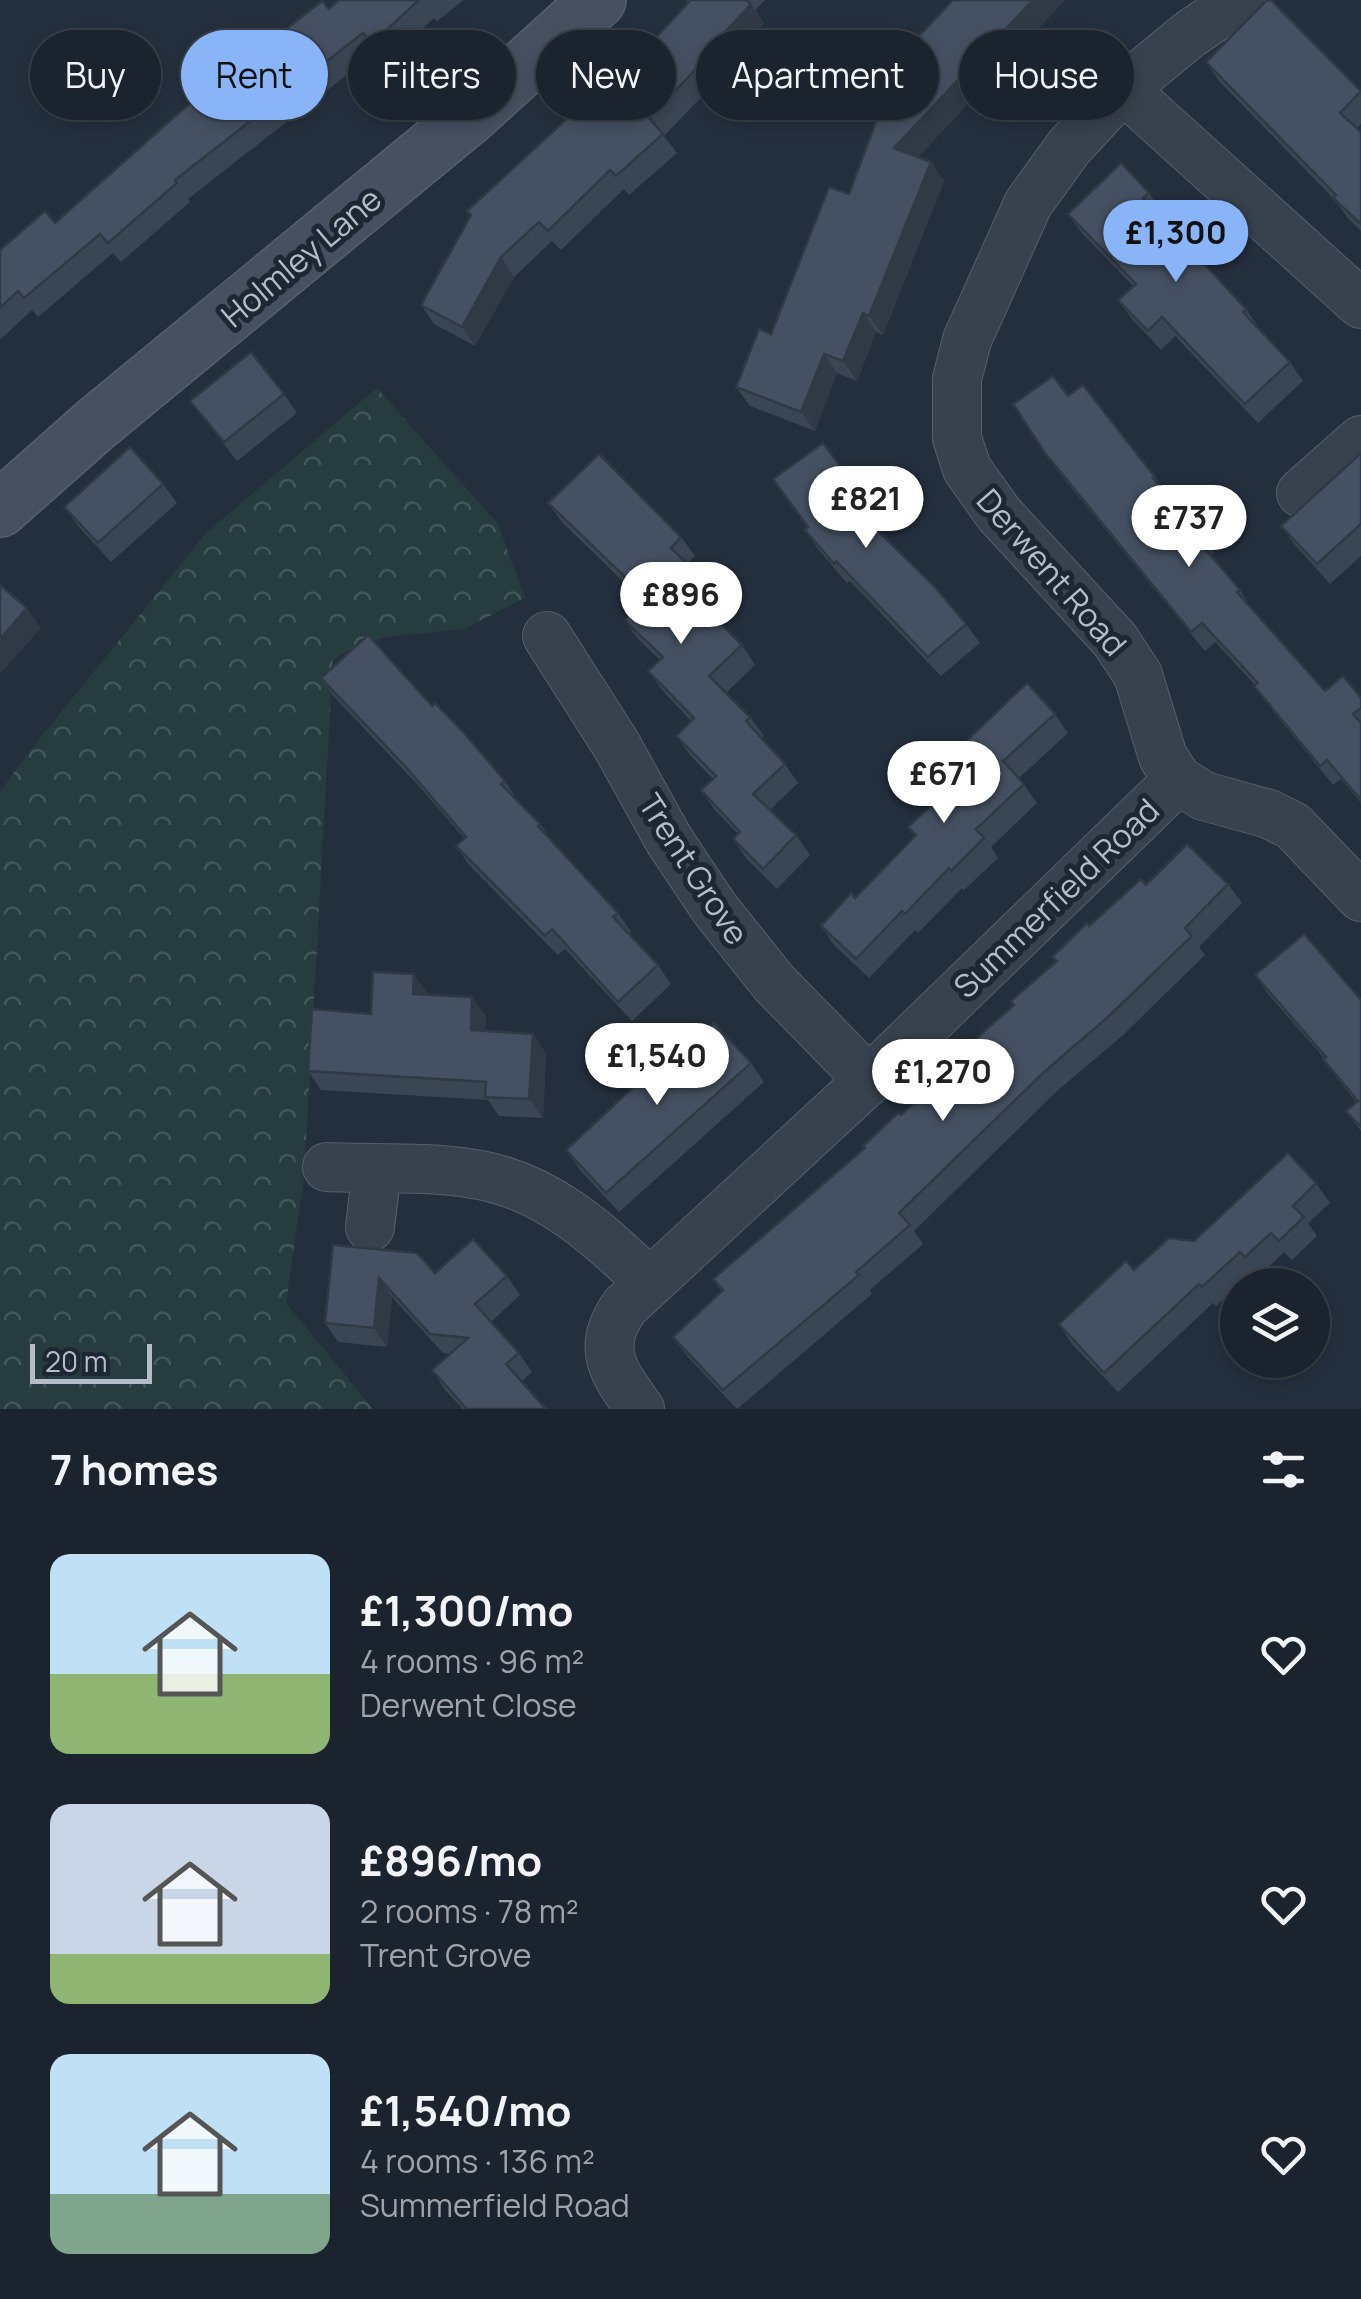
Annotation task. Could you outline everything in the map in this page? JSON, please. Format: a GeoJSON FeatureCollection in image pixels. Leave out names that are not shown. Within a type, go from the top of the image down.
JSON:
{"type":"FeatureCollection","features":[{"type":"Feature","properties":{"kind":"main road","name":"Holmley Lane"},"geometry":{"type":"LineString","coordinates":[[0,509],[470,116],[598,0]]}},
{"type":"Feature","properties":{"kind":"street","name":"Derwent Road"},"geometry":{"type":"LineString","coordinates":[[1134,79],[1240,0]]}},
{"type":"Feature","properties":{"kind":"street"},"geometry":{"type":"LineString","coordinates":[[1134,100],[1361,304]]}},
{"type":"Feature","properties":{"kind":"street","name":"Derwent Road"},"geometry":{"type":"LineString","coordinates":[[1093,120],[1069,146],[1028,204],[967,340],[957,379],[956,438],[966,470],[999,514],[1116,640],[1138,675],[1163,756],[1178,780]]}},
{"type":"Feature","properties":{"kind":"street"},"geometry":{"type":"LineString","coordinates":[[1300,493],[1361,440]]}},
{"type":"Feature","properties":{"kind":"street","name":"Trent Grove"},"geometry":{"type":"LineString","coordinates":[[548,636],[715,908],[774,983],[868,1080]]}},
{"type":"Feature","properties":{"kind":"street"},"geometry":{"type":"LineString","coordinates":[[1178,780],[1204,796],[1269,814],[1293,826],[1361,897]]}},
{"type":"Feature","properties":{"kind":"street","name":"Summerfield Road"},"geometry":{"type":"LineString","coordinates":[[640,1409],[614,1370],[609,1348],[611,1326],[649,1282],[868,1080],[1178,780]]}},
{"type":"Feature","properties":{"kind":"street"},"geometry":{"type":"LineString","coordinates":[[327,1167],[476,1174],[517,1187],[557,1204],[594,1230],[649,1282]]}},
{"type":"Feature","properties":{"kind":"street"},"geometry":{"type":"LineString","coordinates":[[370,1227],[378,1169]]}},
{"type":"Feature","properties":{"kind":"green space"},"geometry":{"type":"Polygon","coordinates":[[[377,388],[498,524],[525,598],[464,629],[385,637],[354,647],[333,660],[304,1177],[286,1303],[373,1409],[0,1409],[0,792],[206,533],[377,388]]]}},
{"type":"Feature","properties":{"kind":"building"},"geometry":{"type":"Polygon","coordinates":[[[339,0],[419,0],[386,30],[348,30],[348,45],[328,60],[328,30],[285,30],[322,1],[329,9],[339,0]]]}},
{"type":"Feature","properties":{"kind":"building"},"geometry":{"type":"Polygon","coordinates":[[[691,0],[746,0],[751,4],[727,30],[696,30],[696,69],[676,90],[676,30],[663,30],[691,0]]]}},
{"type":"Feature","properties":{"kind":"building"},"geometry":{"type":"Polygon","coordinates":[[[953,0],[1033,0],[1005,30],[959,30],[959,79],[939,100],[939,30],[925,30],[953,0]]]}},
{"type":"Feature","properties":{"kind":"building"},"geometry":{"type":"Polygon","coordinates":[[[1267,0],[1361,91],[1340,113],[1361,132],[1361,224],[1206,62],[1267,0]]]}},
{"type":"Feature","properties":{"kind":"building"},"geometry":{"type":"Polygon","coordinates":[[[181,111],[181,120],[252,120],[175,180],[177,183],[108,243],[100,234],[24,298],[18,291],[0,308],[0,250],[45,211],[55,223],[181,111]]]}},
{"type":"Feature","properties":{"kind":"building"},"geometry":{"type":"Polygon","coordinates":[[[565,120],[651,120],[663,134],[616,176],[610,170],[548,231],[539,222],[501,257],[462,327],[421,305],[471,215],[467,211],[565,120]]]}},
{"type":"Feature","properties":{"kind":"building"},"geometry":{"type":"Polygon","coordinates":[[[877,120],[920,120],[894,148],[931,162],[869,316],[863,313],[843,361],[824,354],[801,412],[736,387],[759,329],[771,334],[829,187],[849,194],[877,120]]]}},
{"type":"Feature","properties":{"kind":"building"},"geometry":{"type":"Polygon","coordinates":[[[1121,163],[1149,193],[1143,198],[1290,362],[1245,404],[1162,317],[1148,331],[1118,300],[1136,284],[1068,214],[1121,163]]]}},
{"type":"Feature","properties":{"kind":"building"},"geometry":{"type":"Polygon","coordinates":[[[251,352],[284,394],[224,442],[190,401],[251,352]]]}},
{"type":"Feature","properties":{"kind":"building"},"geometry":{"type":"Polygon","coordinates":[[[1053,376],[1068,396],[1083,385],[1200,534],[1196,538],[1240,590],[1237,592],[1325,691],[1343,676],[1361,698],[1361,708],[1353,714],[1361,723],[1361,800],[1327,760],[1320,766],[1254,686],[1258,683],[1202,623],[1191,632],[1045,453],[1013,404],[1053,376]]]}},
{"type":"Feature","properties":{"kind":"building"},"geometry":{"type":"Polygon","coordinates":[[[823,443],[850,480],[843,485],[878,526],[875,528],[966,624],[928,657],[836,561],[834,564],[805,530],[808,527],[773,479],[823,443]]]}},
{"type":"Feature","properties":{"kind":"building"},"geometry":{"type":"Polygon","coordinates":[[[130,447],[163,484],[98,543],[64,507],[130,447]]]}},
{"type":"Feature","properties":{"kind":"building"},"geometry":{"type":"Polygon","coordinates":[[[1361,453],[1361,524],[1317,564],[1281,526],[1361,453]]]}},
{"type":"Feature","properties":{"kind":"building"},"geometry":{"type":"Polygon","coordinates":[[[599,454],[681,537],[671,548],[713,589],[700,603],[742,645],[709,676],[750,717],[746,721],[785,764],[753,794],[796,835],[763,869],[733,839],[740,832],[701,790],[716,776],[676,736],[694,718],[648,671],[663,657],[624,620],[646,597],[548,503],[599,454]]]}},
{"type":"Feature","properties":{"kind":"building"},"geometry":{"type":"Polygon","coordinates":[[[0,585],[27,608],[0,639],[0,585]]]}},
{"type":"Feature","properties":{"kind":"building"},"geometry":{"type":"Polygon","coordinates":[[[368,635],[432,706],[435,703],[464,733],[505,781],[501,784],[618,913],[613,917],[658,965],[618,1002],[552,929],[545,936],[456,846],[466,837],[321,678],[368,635]]]}},
{"type":"Feature","properties":{"kind":"building"},"geometry":{"type":"Polygon","coordinates":[[[1027,683],[1055,714],[1003,761],[1024,784],[976,829],[984,838],[905,914],[902,911],[856,959],[821,926],[851,893],[855,898],[916,835],[908,827],[976,764],[960,747],[1027,683]]]}},
{"type":"Feature","properties":{"kind":"building"},"geometry":{"type":"Polygon","coordinates":[[[1187,844],[1228,884],[1185,928],[1192,936],[899,1213],[910,1225],[856,1272],[859,1275],[723,1390],[673,1337],[723,1290],[713,1279],[865,1148],[898,1113],[901,1115],[964,1054],[962,1051],[1014,1005],[1011,1001],[1057,961],[1052,957],[1087,923],[1089,926],[1141,879],[1146,885],[1187,844]]]}},
{"type":"Feature","properties":{"kind":"building"},"geometry":{"type":"Polygon","coordinates":[[[1304,934],[1361,1000],[1361,1127],[1346,1111],[1358,1101],[1323,1059],[1326,1057],[1255,975],[1304,934]]]}},
{"type":"Feature","properties":{"kind":"building"},"geometry":{"type":"Polygon","coordinates":[[[373,972],[414,974],[413,994],[472,997],[471,1030],[533,1034],[529,1099],[485,1097],[486,1082],[308,1071],[312,1009],[371,1014],[373,972]]]}},
{"type":"Feature","properties":{"kind":"building"},"geometry":{"type":"Polygon","coordinates":[[[714,1023],[751,1063],[606,1193],[566,1150],[661,1061],[666,1066],[714,1023]]]}},
{"type":"Feature","properties":{"kind":"building"},"geometry":{"type":"Polygon","coordinates":[[[1288,1153],[1316,1183],[1293,1206],[1304,1217],[1279,1241],[1271,1233],[1245,1257],[1240,1252],[1202,1287],[1199,1284],[1104,1373],[1059,1324],[1126,1261],[1134,1270],[1169,1238],[1194,1241],[1288,1153]]]}},
{"type":"Feature","properties":{"kind":"building"},"geometry":{"type":"Polygon","coordinates":[[[473,1239],[507,1276],[475,1304],[519,1353],[506,1364],[546,1409],[467,1409],[432,1370],[468,1338],[430,1334],[379,1278],[374,1328],[325,1323],[333,1245],[417,1253],[435,1273],[473,1239]]]}}]}
